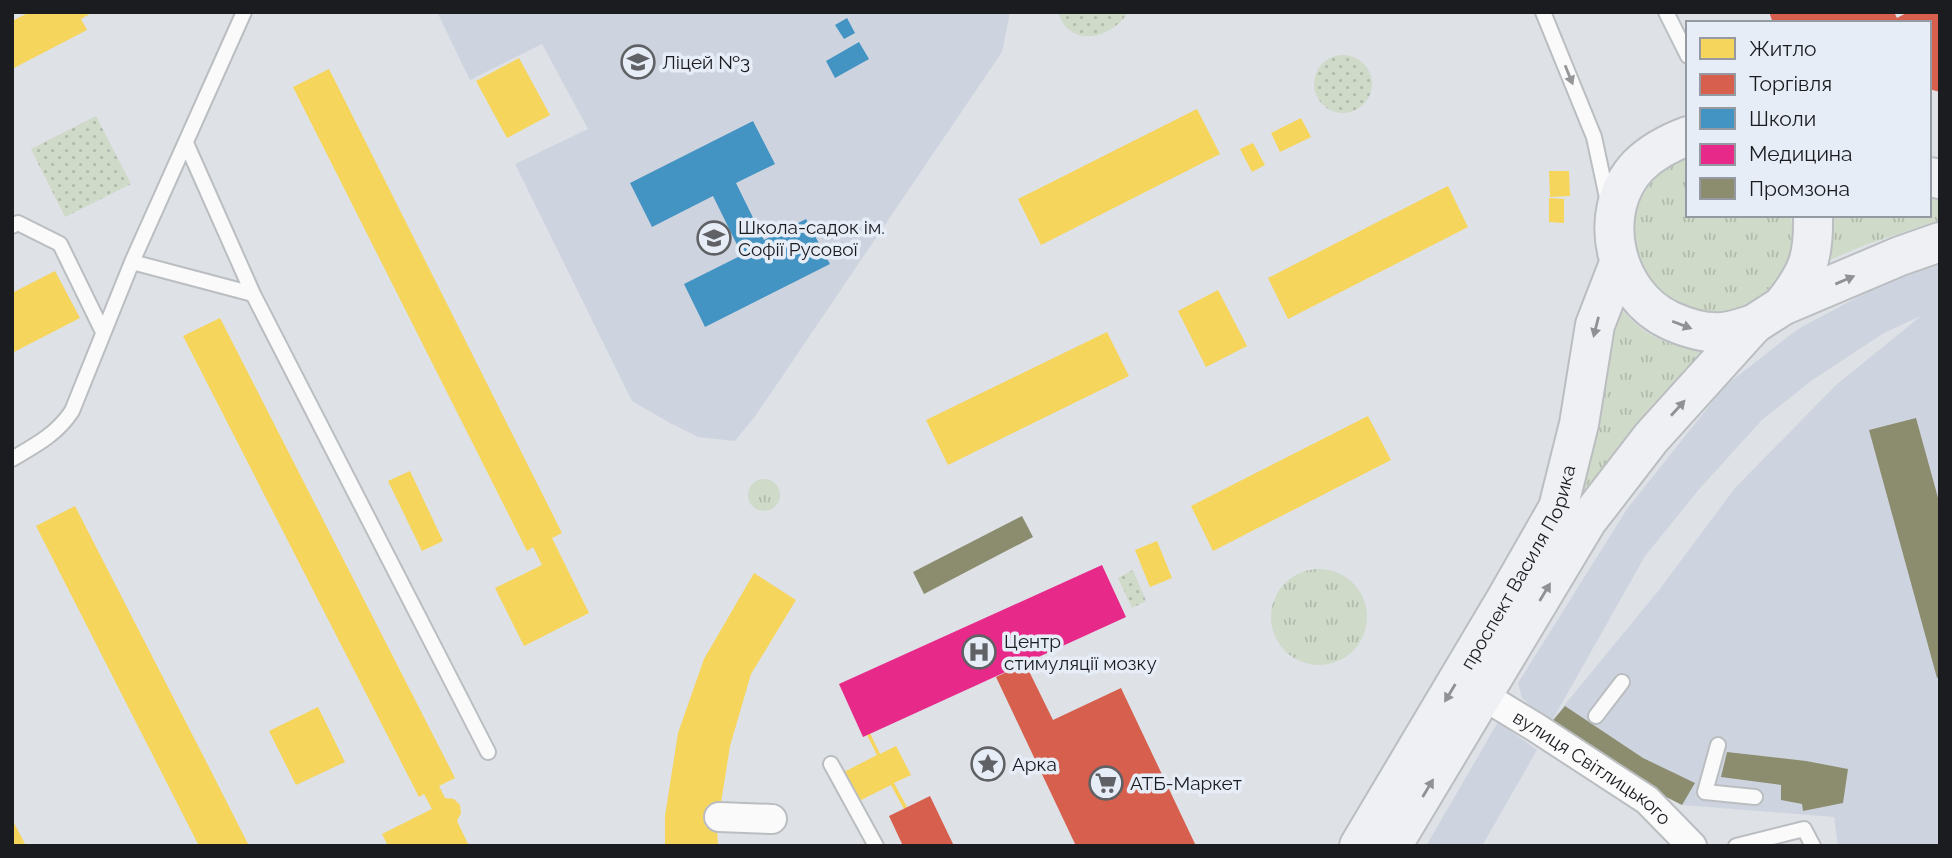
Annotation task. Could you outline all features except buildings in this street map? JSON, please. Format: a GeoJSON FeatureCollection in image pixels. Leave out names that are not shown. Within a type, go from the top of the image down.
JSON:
{"type":"FeatureCollection","features":[{"type":"Feature","properties":{"kind":"street","name":"проспект Василя Порика"},"geometry":{"type":"LineString","coordinates":[[1359,846],[1558,508],[1579,424],[1595,325],[1616,247],[1620,197],[1636,168],[1662,146],[1686,137]]}},
{"type":"Feature","properties":{"kind":"street","name":"проспект Василя Порика"},"geometry":{"type":"LineString","coordinates":[[1392,846],[1587,521],[1651,438],[1802,280],[1813,249],[1813,217]]}},
{"type":"Feature","properties":{"kind":"street","name":"проспект Василя Порика"},"geometry":{"type":"LineString","coordinates":[[1616,247],[1634,292],[1658,315],[1689,329],[1722,332],[1768,315],[1900,256],[1940,242]]}},
{"type":"Feature","properties":{"kind":"street","name":"вулиця Світлицького"},"geometry":{"type":"LineString","coordinates":[[1484,696],[1647,800],[1692,846]]}},
{"type":"Feature","properties":{"kind":"street"},"geometry":{"type":"LineString","coordinates":[[719,817],[772,819]]}},
{"type":"Feature","properties":{"kind":"lane"},"geometry":{"type":"LineString","coordinates":[[12,458],[46,440],[63,425],[72,411],[132,262],[244,12]]}},
{"type":"Feature","properties":{"kind":"lane"},"geometry":{"type":"LineString","coordinates":[[1543,12],[1594,137],[1616,247]]}},
{"type":"Feature","properties":{"kind":"lane"},"geometry":{"type":"LineString","coordinates":[[1666,12],[1686,52]]}},
{"type":"Feature","properties":{"kind":"lane"},"geometry":{"type":"LineString","coordinates":[[186,143],[253,294],[488,752]]}},
{"type":"Feature","properties":{"kind":"lane"},"geometry":{"type":"LineString","coordinates":[[12,226],[18,223],[60,244],[103,332]]}},
{"type":"Feature","properties":{"kind":"lane"},"geometry":{"type":"LineString","coordinates":[[132,262],[253,294]]}},
{"type":"Feature","properties":{"kind":"lane"},"geometry":{"type":"LineString","coordinates":[[1596,716],[1622,681]]}},
{"type":"Feature","properties":{"kind":"lane"},"geometry":{"type":"LineString","coordinates":[[1718,745],[1705,792],[1755,797]]}},
{"type":"Feature","properties":{"kind":"lane"},"geometry":{"type":"LineString","coordinates":[[831,764],[876,846]]}},
{"type":"Feature","properties":{"kind":"lane"},"geometry":{"type":"LineString","coordinates":[[1736,846],[1804,829],[1813,846]]}},
{"type":"Feature","properties":{"kind":"shaded area","name":"Школа-садок ім. Софії Русової"},"geometry":{"type":"Polygon","coordinates":[[[437,12],[1010,12],[1002,52],[756,415],[735,441],[698,437],[632,401],[515,164],[588,129],[542,44],[470,80],[437,12]]]}},
{"type":"Feature","properties":{"kind":"shaded area"},"geometry":{"type":"Polygon","coordinates":[[[1940,261],[1940,846],[1838,846],[1834,817],[1682,805],[1635,781],[1550,724],[1522,698],[1518,683],[1627,509],[1725,386],[1798,329],[1873,289],[1940,261]],[[1921,316],[1884,333],[1811,381],[1762,420],[1701,487],[1645,556],[1553,719],[1659,590],[1735,488],[1836,385],[1921,316]]]}},
{"type":"Feature","properties":{"kind":"shaded area"},"geometry":{"type":"Polygon","coordinates":[[[1498,722],[1537,750],[1482,846],[1426,846],[1498,722]]]}},
{"type":"Feature","properties":{"kind":"green space"},"geometry":{"type":"Polygon","coordinates":[[[1058,12],[1128,12],[1112,29],[1091,36],[1071,31],[1058,12]]]}},
{"type":"Feature","properties":{"kind":"green space"},"geometry":{"type":"Polygon","coordinates":[[[1337,55],[1349,55],[1364,63],[1372,78],[1372,90],[1364,105],[1349,113],[1337,113],[1322,105],[1314,90],[1314,78],[1322,63],[1337,55]]]}},
{"type":"Feature","properties":{"kind":"green space"},"geometry":{"type":"Polygon","coordinates":[[[96,116],[131,184],[65,217],[31,149],[96,116]]]}},
{"type":"Feature","properties":{"kind":"green space"},"geometry":{"type":"Polygon","coordinates":[[[1686,159],[1686,217],[1790,217],[1792,241],[1781,274],[1762,294],[1747,304],[1713,312],[1696,310],[1664,294],[1643,270],[1634,245],[1635,218],[1644,193],[1652,182],[1686,159]]]}},
{"type":"Feature","properties":{"kind":"green space"},"geometry":{"type":"Polygon","coordinates":[[[1931,192],[1940,192],[1940,220],[1865,245],[1830,260],[1832,217],[1931,217],[1931,192]]]}},
{"type":"Feature","properties":{"kind":"green space"},"geometry":{"type":"Polygon","coordinates":[[[1621,309],[1639,326],[1659,339],[1681,346],[1707,346],[1566,519],[1621,309]]]}},
{"type":"Feature","properties":{"kind":"green space"},"geometry":{"type":"Polygon","coordinates":[[[764,479],[776,483],[780,495],[776,507],[764,511],[752,507],[748,495],[752,483],[764,479]]]}},
{"type":"Feature","properties":{"kind":"green space"},"geometry":{"type":"Polygon","coordinates":[[[1310,569],[1328,569],[1346,577],[1359,590],[1367,608],[1364,636],[1346,657],[1328,665],[1310,665],[1292,657],[1279,644],[1271,626],[1271,608],[1279,590],[1292,577],[1310,569]]]}},
{"type":"Feature","properties":{"kind":"green space"},"geometry":{"type":"Polygon","coordinates":[[[1133,570],[1146,601],[1132,608],[1118,578],[1133,570]]]}},
{"type":"Feature","properties":{"kind":"place","name":"Ліцей №3"},"geometry":{"type":"Point","coordinates":[638,62]}},
{"type":"Feature","properties":{"kind":"place","name":"Школа-садок ім. Софії Русової"},"geometry":{"type":"Point","coordinates":[714,238]}},
{"type":"Feature","properties":{"kind":"place","name":"Центр стимуляції мозку"},"geometry":{"type":"Point","coordinates":[979,652]}},
{"type":"Feature","properties":{"kind":"place","name":"Арка"},"geometry":{"type":"Point","coordinates":[988,764]}},
{"type":"Feature","properties":{"kind":"place","name":"АТБ-Маркет"},"geometry":{"type":"Point","coordinates":[1106,783]}}]}
